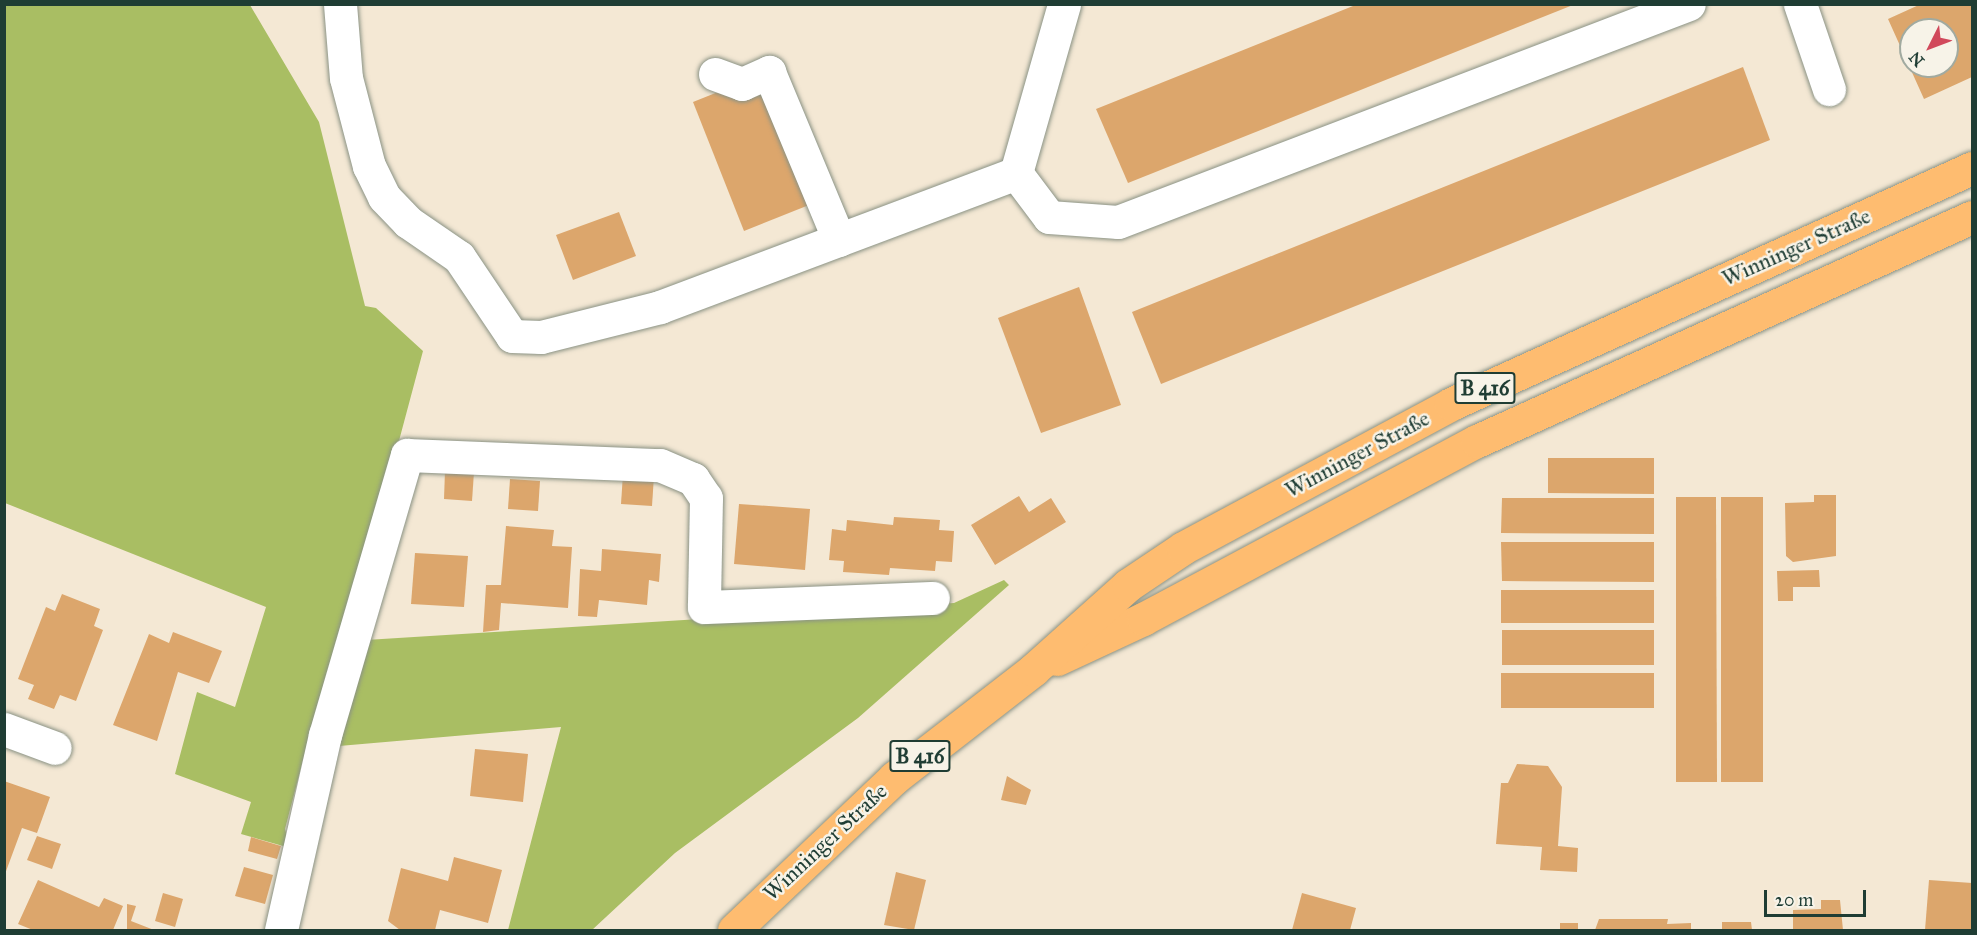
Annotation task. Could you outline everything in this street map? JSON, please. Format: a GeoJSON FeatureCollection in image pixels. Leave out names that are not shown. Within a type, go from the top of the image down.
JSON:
{"type":"FeatureCollection","features":[{"type":"Feature","properties":{"kind":"main road","name":"Winninger Straße"},"geometry":{"type":"LineString","coordinates":[[734,930],[894,778],[1033,670],[1128,585],[1220,526],[1451,404],[1972,168]]}},
{"type":"Feature","properties":{"kind":"main road","name":"Winninger Straße"},"geometry":{"type":"LineString","coordinates":[[1033,670],[1134,624],[1477,441],[1972,217]]}},
{"type":"Feature","properties":{"kind":"lane"},"geometry":{"type":"LineString","coordinates":[[339,4],[346,78],[369,166],[384,197],[408,222],[459,257],[512,336],[541,337],[660,308],[1016,173]]}},
{"type":"Feature","properties":{"kind":"lane"},"geometry":{"type":"LineString","coordinates":[[1016,173],[1064,4]]}},
{"type":"Feature","properties":{"kind":"lane"},"geometry":{"type":"LineString","coordinates":[[1016,173],[1049,217],[1118,222],[1689,4]]}},
{"type":"Feature","properties":{"kind":"lane"},"geometry":{"type":"LineString","coordinates":[[1800,4],[1829,89]]}},
{"type":"Feature","properties":{"kind":"lane"},"geometry":{"type":"LineString","coordinates":[[715,74],[742,84],[770,72],[840,240]]}},
{"type":"Feature","properties":{"kind":"lane"},"geometry":{"type":"LineString","coordinates":[[281,930],[325,735],[407,455],[660,465],[693,479],[706,498],[704,607],[933,598]]}},
{"type":"Feature","properties":{"kind":"lane"},"geometry":{"type":"LineString","coordinates":[[4,729],[55,748]]}},
{"type":"Feature","properties":{"kind":"green space"},"geometry":{"type":"Polygon","coordinates":[[[4,5],[250,5],[319,122],[365,306],[376,308],[423,351],[334,684],[303,760],[285,829],[290,848],[241,834],[251,802],[175,774],[197,692],[235,707],[266,607],[5,503],[4,5]]]}},
{"type":"Feature","properties":{"kind":"green space"},"geometry":{"type":"Polygon","coordinates":[[[1004,580],[1009,585],[858,718],[675,853],[592,930],[508,930],[561,727],[339,746],[366,640],[954,603],[1004,580]]]}},
{"type":"Feature","properties":{"kind":"building"},"geometry":{"type":"Polygon","coordinates":[[[1358,4],[1573,5],[1128,183],[1096,109],[1358,4]]]}},
{"type":"Feature","properties":{"kind":"building"},"geometry":{"type":"Polygon","coordinates":[[[1921,4],[1972,4],[1972,77],[1924,99],[1915,78],[1959,78],[1959,18],[1899,18],[1899,43],[1888,19],[1921,4]]]}},
{"type":"Feature","properties":{"kind":"building"},"geometry":{"type":"Polygon","coordinates":[[[1743,67],[1770,140],[1161,384],[1132,312],[1743,67]]]}},
{"type":"Feature","properties":{"kind":"building"},"geometry":{"type":"Polygon","coordinates":[[[733,86],[763,87],[809,205],[744,231],[693,102],[733,86]]]}},
{"type":"Feature","properties":{"kind":"building"},"geometry":{"type":"Polygon","coordinates":[[[619,212],[636,256],[573,280],[556,235],[619,212]]]}},
{"type":"Feature","properties":{"kind":"building"},"geometry":{"type":"Polygon","coordinates":[[[1079,287],[1121,405],[1041,433],[998,318],[1079,287]]]}},
{"type":"Feature","properties":{"kind":"building"},"geometry":{"type":"Polygon","coordinates":[[[1548,458],[1654,458],[1654,494],[1548,493],[1548,458]]]}},
{"type":"Feature","properties":{"kind":"building"},"geometry":{"type":"Polygon","coordinates":[[[445,471],[474,472],[472,501],[444,499],[445,471]]]}},
{"type":"Feature","properties":{"kind":"building"},"geometry":{"type":"Polygon","coordinates":[[[623,474],[654,476],[652,506],[621,504],[623,474]]]}},
{"type":"Feature","properties":{"kind":"building"},"geometry":{"type":"Polygon","coordinates":[[[510,479],[540,481],[538,511],[508,509],[510,479]]]}},
{"type":"Feature","properties":{"kind":"building"},"geometry":{"type":"Polygon","coordinates":[[[1814,495],[1836,495],[1836,556],[1793,562],[1786,556],[1785,503],[1814,502],[1814,495]]]}},
{"type":"Feature","properties":{"kind":"building"},"geometry":{"type":"Polygon","coordinates":[[[1019,496],[1029,512],[1051,498],[1066,522],[995,565],[971,525],[1019,496]]]}},
{"type":"Feature","properties":{"kind":"building"},"geometry":{"type":"Polygon","coordinates":[[[1676,497],[1716,497],[1717,782],[1676,782],[1676,497]]]}},
{"type":"Feature","properties":{"kind":"building"},"geometry":{"type":"Polygon","coordinates":[[[1721,497],[1763,497],[1763,782],[1721,782],[1721,497]]]}},
{"type":"Feature","properties":{"kind":"building"},"geometry":{"type":"Polygon","coordinates":[[[1502,498],[1654,498],[1654,534],[1501,533],[1502,498]]]}},
{"type":"Feature","properties":{"kind":"building"},"geometry":{"type":"Polygon","coordinates":[[[739,504],[810,509],[805,570],[734,564],[739,504]]]}},
{"type":"Feature","properties":{"kind":"building"},"geometry":{"type":"Polygon","coordinates":[[[894,517],[940,520],[939,530],[954,531],[952,562],[936,561],[935,571],[890,568],[889,575],[843,572],[844,561],[829,560],[832,529],[846,531],[847,520],[893,525],[894,517]]]}},
{"type":"Feature","properties":{"kind":"building"},"geometry":{"type":"Polygon","coordinates":[[[506,526],[554,530],[552,546],[572,547],[568,608],[501,603],[499,630],[483,632],[486,585],[501,585],[506,526]]]}},
{"type":"Feature","properties":{"kind":"building"},"geometry":{"type":"Polygon","coordinates":[[[1501,542],[1654,542],[1654,582],[1502,581],[1501,542]]]}},
{"type":"Feature","properties":{"kind":"building"},"geometry":{"type":"Polygon","coordinates":[[[602,549],[661,554],[659,582],[649,580],[647,605],[599,600],[597,617],[578,616],[580,569],[601,571],[602,549]]]}},
{"type":"Feature","properties":{"kind":"building"},"geometry":{"type":"Polygon","coordinates":[[[415,553],[468,556],[464,607],[411,604],[415,553]]]}},
{"type":"Feature","properties":{"kind":"building"},"geometry":{"type":"Polygon","coordinates":[[[1819,570],[1820,587],[1793,587],[1793,601],[1778,601],[1777,571],[1819,570]]]}},
{"type":"Feature","properties":{"kind":"building"},"geometry":{"type":"Polygon","coordinates":[[[1501,590],[1654,590],[1654,623],[1501,623],[1501,590]]]}},
{"type":"Feature","properties":{"kind":"building"},"geometry":{"type":"Polygon","coordinates":[[[62,594],[100,609],[94,626],[103,630],[76,701],[60,695],[54,709],[28,699],[34,685],[18,679],[46,607],[55,611],[62,594]]]}},
{"type":"Feature","properties":{"kind":"building"},"geometry":{"type":"Polygon","coordinates":[[[1502,630],[1654,630],[1654,665],[1502,665],[1502,630]]]}},
{"type":"Feature","properties":{"kind":"building"},"geometry":{"type":"Polygon","coordinates":[[[173,632],[222,651],[209,683],[178,672],[157,741],[113,725],[149,634],[169,643],[173,632]]]}},
{"type":"Feature","properties":{"kind":"building"},"geometry":{"type":"Polygon","coordinates":[[[1501,673],[1654,673],[1654,708],[1501,708],[1501,673]]]}},
{"type":"Feature","properties":{"kind":"building"},"geometry":{"type":"Polygon","coordinates":[[[475,749],[528,754],[523,802],[470,796],[475,749]]]}},
{"type":"Feature","properties":{"kind":"building"},"geometry":{"type":"Polygon","coordinates":[[[1517,764],[1548,766],[1562,787],[1558,846],[1578,848],[1577,872],[1540,870],[1542,847],[1496,844],[1501,783],[1508,783],[1517,764]]]}},
{"type":"Feature","properties":{"kind":"building"},"geometry":{"type":"Polygon","coordinates":[[[1007,776],[1031,790],[1026,805],[1001,800],[1007,776]]]}},
{"type":"Feature","properties":{"kind":"building"},"geometry":{"type":"Polygon","coordinates":[[[4,781],[50,797],[37,833],[22,828],[5,874],[4,781]]]}},
{"type":"Feature","properties":{"kind":"building"},"geometry":{"type":"Polygon","coordinates":[[[37,836],[61,844],[52,869],[27,860],[37,836]]]}},
{"type":"Feature","properties":{"kind":"building"},"geometry":{"type":"Polygon","coordinates":[[[251,837],[281,846],[277,859],[248,851],[251,837]]]}},
{"type":"Feature","properties":{"kind":"building"},"geometry":{"type":"Polygon","coordinates":[[[454,857],[502,870],[488,923],[440,910],[435,930],[400,930],[388,921],[401,868],[448,881],[454,857]]]}},
{"type":"Feature","properties":{"kind":"building"},"geometry":{"type":"Polygon","coordinates":[[[244,867],[273,875],[265,904],[235,896],[244,867]]]}},
{"type":"Feature","properties":{"kind":"building"},"geometry":{"type":"Polygon","coordinates":[[[896,872],[926,880],[914,930],[884,925],[896,872]]]}},
{"type":"Feature","properties":{"kind":"building"},"geometry":{"type":"Polygon","coordinates":[[[38,880],[99,907],[104,898],[123,906],[113,930],[33,930],[18,924],[38,880]]]}},
{"type":"Feature","properties":{"kind":"building"},"geometry":{"type":"Polygon","coordinates":[[[1929,880],[1972,883],[1972,930],[1925,930],[1929,880]]]}},
{"type":"Feature","properties":{"kind":"building"},"geometry":{"type":"Polygon","coordinates":[[[163,893],[183,899],[175,927],[155,921],[163,893]]]}},
{"type":"Feature","properties":{"kind":"building"},"geometry":{"type":"Polygon","coordinates":[[[1302,893],[1356,908],[1350,930],[1292,930],[1302,893]]]}},
{"type":"Feature","properties":{"kind":"building"},"geometry":{"type":"Polygon","coordinates":[[[1821,900],[1840,900],[1843,930],[1793,930],[1793,910],[1821,909],[1821,900]]]}},
{"type":"Feature","properties":{"kind":"building"},"geometry":{"type":"Polygon","coordinates":[[[127,904],[136,906],[131,921],[154,930],[127,930],[127,904]]]}},
{"type":"Feature","properties":{"kind":"building"},"geometry":{"type":"Polygon","coordinates":[[[1599,919],[1668,919],[1667,924],[1691,923],[1691,930],[1595,930],[1599,919]]]}},
{"type":"Feature","properties":{"kind":"building"},"geometry":{"type":"Polygon","coordinates":[[[1722,922],[1751,922],[1752,930],[1722,930],[1722,922]]]}},
{"type":"Feature","properties":{"kind":"building"},"geometry":{"type":"Polygon","coordinates":[[[1560,923],[1578,923],[1578,930],[1560,930],[1560,923]]]}}]}
